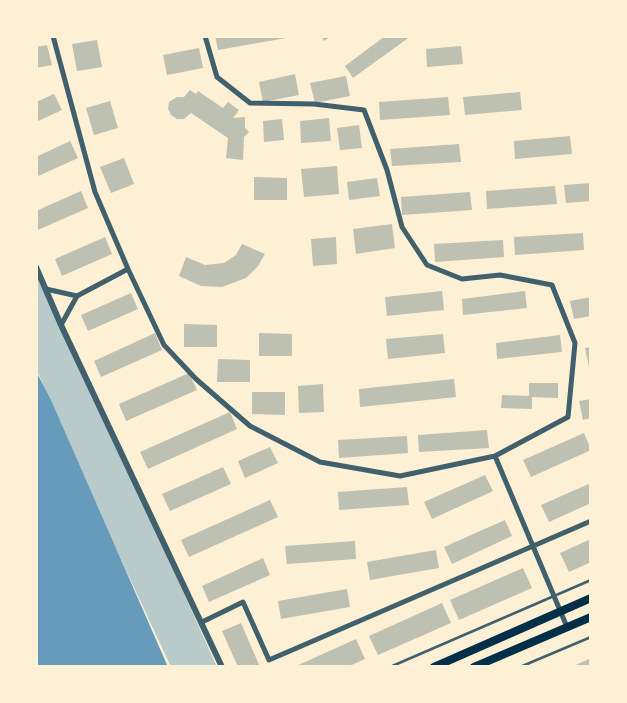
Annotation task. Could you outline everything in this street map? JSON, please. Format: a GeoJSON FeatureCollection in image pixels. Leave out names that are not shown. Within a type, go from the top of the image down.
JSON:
{"type":"FeatureCollection","features":[{"type":"Feature","properties":{"kind":"main road"},"geometry":{"type":"LineString","coordinates":[[434,667],[591,598]]}},
{"type":"Feature","properties":{"kind":"main road"},"geometry":{"type":"LineString","coordinates":[[474,667],[591,618]]}},
{"type":"Feature","properties":{"kind":"street"},"geometry":{"type":"LineString","coordinates":[[53,36],[95,192],[128,269],[164,345],[196,378],[250,426],[320,462],[400,476],[495,456],[568,417],[575,343],[552,285],[500,274],[462,279],[427,265],[402,226],[387,170],[364,110],[314,104],[250,103],[217,77],[205,36]]}},
{"type":"Feature","properties":{"kind":"street"},"geometry":{"type":"LineString","coordinates":[[36,267],[61,325],[222,667]]}},
{"type":"Feature","properties":{"kind":"street"},"geometry":{"type":"LineString","coordinates":[[61,325],[77,296],[128,269]]}},
{"type":"Feature","properties":{"kind":"street"},"geometry":{"type":"LineString","coordinates":[[46,289],[77,296]]}},
{"type":"Feature","properties":{"kind":"street"},"geometry":{"type":"LineString","coordinates":[[495,456],[567,627]]}},
{"type":"Feature","properties":{"kind":"street"},"geometry":{"type":"LineString","coordinates":[[202,622],[243,602],[269,660],[591,520]]}},
{"type":"Feature","properties":{"kind":"lane"},"geometry":{"type":"LineString","coordinates":[[390,667],[591,580]]}},
{"type":"Feature","properties":{"kind":"lane"},"geometry":{"type":"LineString","coordinates":[[520,667],[591,637]]}},
{"type":"Feature","properties":{"kind":"shaded area"},"geometry":{"type":"Polygon","coordinates":[[[36,270],[60,319],[217,667],[171,667],[111,538],[36,368],[36,270]]]}},
{"type":"Feature","properties":{"kind":"water"},"geometry":{"type":"Polygon","coordinates":[[[36,371],[51,400],[168,667],[36,667],[36,371]]]}},
{"type":"Feature","properties":{"kind":"building"},"geometry":{"type":"Polygon","coordinates":[[[215,36],[285,36],[286,38],[218,50],[215,36]]]}},
{"type":"Feature","properties":{"kind":"building"},"geometry":{"type":"Polygon","coordinates":[[[321,36],[331,36],[324,41],[321,36]]]}},
{"type":"Feature","properties":{"kind":"building"},"geometry":{"type":"Polygon","coordinates":[[[385,36],[411,36],[353,78],[345,66],[385,36]]]}},
{"type":"Feature","properties":{"kind":"building"},"geometry":{"type":"Polygon","coordinates":[[[97,40],[102,67],[77,71],[72,44],[97,40]]]}},
{"type":"Feature","properties":{"kind":"building"},"geometry":{"type":"Polygon","coordinates":[[[47,45],[52,65],[36,68],[36,47],[47,45]]]}},
{"type":"Feature","properties":{"kind":"building"},"geometry":{"type":"Polygon","coordinates":[[[461,46],[463,64],[427,67],[426,49],[461,46]]]}},
{"type":"Feature","properties":{"kind":"building"},"geometry":{"type":"Polygon","coordinates":[[[199,48],[203,68],[167,75],[163,55],[199,48]]]}},
{"type":"Feature","properties":{"kind":"building"},"geometry":{"type":"Polygon","coordinates":[[[295,74],[299,95],[263,102],[259,82],[295,74]]]}},
{"type":"Feature","properties":{"kind":"building"},"geometry":{"type":"Polygon","coordinates":[[[346,76],[350,96],[315,103],[310,83],[346,76]]]}},
{"type":"Feature","properties":{"kind":"building"},"geometry":{"type":"Polygon","coordinates":[[[190,90],[196,94],[198,91],[223,108],[228,102],[239,110],[233,118],[245,117],[245,128],[249,132],[244,137],[243,160],[226,158],[228,138],[191,113],[184,119],[177,119],[171,115],[168,109],[169,102],[177,97],[184,97],[190,90]]]}},
{"type":"Feature","properties":{"kind":"building"},"geometry":{"type":"Polygon","coordinates":[[[520,92],[522,110],[465,115],[463,97],[520,92]]]}},
{"type":"Feature","properties":{"kind":"building"},"geometry":{"type":"Polygon","coordinates":[[[54,94],[62,110],[36,122],[36,102],[54,94]]]}},
{"type":"Feature","properties":{"kind":"building"},"geometry":{"type":"Polygon","coordinates":[[[448,97],[450,115],[380,120],[379,102],[448,97]]]}},
{"type":"Feature","properties":{"kind":"building"},"geometry":{"type":"Polygon","coordinates":[[[110,101],[118,128],[94,135],[86,108],[110,101]]]}},
{"type":"Feature","properties":{"kind":"building"},"geometry":{"type":"Polygon","coordinates":[[[329,118],[331,141],[301,143],[300,121],[329,118]]]}},
{"type":"Feature","properties":{"kind":"building"},"geometry":{"type":"Polygon","coordinates":[[[282,119],[284,140],[264,142],[263,121],[282,119]]]}},
{"type":"Feature","properties":{"kind":"building"},"geometry":{"type":"Polygon","coordinates":[[[359,125],[362,148],[340,150],[337,128],[359,125]]]}},
{"type":"Feature","properties":{"kind":"building"},"geometry":{"type":"Polygon","coordinates":[[[570,136],[572,154],[515,159],[514,141],[570,136]]]}},
{"type":"Feature","properties":{"kind":"building"},"geometry":{"type":"Polygon","coordinates":[[[70,141],[78,158],[36,177],[36,157],[70,141]]]}},
{"type":"Feature","properties":{"kind":"building"},"geometry":{"type":"Polygon","coordinates":[[[459,144],[461,162],[392,166],[390,149],[459,144]]]}},
{"type":"Feature","properties":{"kind":"building"},"geometry":{"type":"Polygon","coordinates":[[[124,158],[134,184],[111,193],[100,167],[124,158]]]}},
{"type":"Feature","properties":{"kind":"building"},"geometry":{"type":"Polygon","coordinates":[[[337,166],[339,194],[304,197],[301,169],[337,166]]]}},
{"type":"Feature","properties":{"kind":"building"},"geometry":{"type":"Polygon","coordinates":[[[254,177],[287,178],[287,200],[254,200],[254,177]]]}},
{"type":"Feature","properties":{"kind":"building"},"geometry":{"type":"Polygon","coordinates":[[[377,178],[380,196],[349,200],[347,182],[377,178]]]}},
{"type":"Feature","properties":{"kind":"building"},"geometry":{"type":"Polygon","coordinates":[[[591,183],[591,201],[566,203],[564,185],[591,183]]]}},
{"type":"Feature","properties":{"kind":"building"},"geometry":{"type":"Polygon","coordinates":[[[555,186],[557,204],[487,209],[486,191],[555,186]]]}},
{"type":"Feature","properties":{"kind":"building"},"geometry":{"type":"Polygon","coordinates":[[[81,191],[88,208],[38,230],[36,211],[81,191]]]}},
{"type":"Feature","properties":{"kind":"building"},"geometry":{"type":"Polygon","coordinates":[[[470,192],[472,210],[402,215],[401,197],[470,192]]]}},
{"type":"Feature","properties":{"kind":"building"},"geometry":{"type":"Polygon","coordinates":[[[392,224],[395,248],[356,254],[353,229],[392,224]]]}},
{"type":"Feature","properties":{"kind":"building"},"geometry":{"type":"Polygon","coordinates":[[[583,233],[584,250],[515,255],[514,237],[583,233]]]}},
{"type":"Feature","properties":{"kind":"building"},"geometry":{"type":"Polygon","coordinates":[[[105,237],[112,254],[62,276],[55,259],[105,237]]]}},
{"type":"Feature","properties":{"kind":"building"},"geometry":{"type":"Polygon","coordinates":[[[336,237],[337,264],[313,266],[311,239],[336,237]]]}},
{"type":"Feature","properties":{"kind":"building"},"geometry":{"type":"Polygon","coordinates":[[[503,240],[504,257],[435,262],[434,244],[503,240]]]}},
{"type":"Feature","properties":{"kind":"building"},"geometry":{"type":"Polygon","coordinates":[[[242,244],[265,254],[258,266],[246,278],[222,287],[201,286],[179,276],[186,257],[205,265],[224,263],[236,255],[242,244]]]}},
{"type":"Feature","properties":{"kind":"building"},"geometry":{"type":"Polygon","coordinates":[[[442,291],[444,310],[387,316],[385,297],[442,291]]]}},
{"type":"Feature","properties":{"kind":"building"},"geometry":{"type":"Polygon","coordinates":[[[525,291],[527,308],[463,315],[462,299],[525,291]]]}},
{"type":"Feature","properties":{"kind":"building"},"geometry":{"type":"Polygon","coordinates":[[[131,293],[138,309],[88,331],[81,315],[131,293]]]}},
{"type":"Feature","properties":{"kind":"building"},"geometry":{"type":"Polygon","coordinates":[[[591,297],[591,316],[574,319],[570,301],[591,297]]]}},
{"type":"Feature","properties":{"kind":"building"},"geometry":{"type":"Polygon","coordinates":[[[184,324],[217,325],[217,347],[184,347],[184,324]]]}},
{"type":"Feature","properties":{"kind":"building"},"geometry":{"type":"Polygon","coordinates":[[[155,333],[162,350],[101,377],[94,361],[155,333]]]}},
{"type":"Feature","properties":{"kind":"building"},"geometry":{"type":"Polygon","coordinates":[[[259,333],[292,334],[292,356],[259,356],[259,333]]]}},
{"type":"Feature","properties":{"kind":"building"},"geometry":{"type":"Polygon","coordinates":[[[443,334],[445,353],[388,359],[386,339],[443,334]]]}},
{"type":"Feature","properties":{"kind":"building"},"geometry":{"type":"Polygon","coordinates":[[[560,335],[562,352],[497,359],[496,343],[560,335]]]}},
{"type":"Feature","properties":{"kind":"building"},"geometry":{"type":"Polygon","coordinates":[[[591,347],[591,367],[589,367],[585,348],[591,347]]]}},
{"type":"Feature","properties":{"kind":"building"},"geometry":{"type":"Polygon","coordinates":[[[218,359],[250,360],[250,382],[217,382],[218,359]]]}},
{"type":"Feature","properties":{"kind":"building"},"geometry":{"type":"Polygon","coordinates":[[[189,373],[197,390],[126,421],[119,404],[189,373]]]}},
{"type":"Feature","properties":{"kind":"building"},"geometry":{"type":"Polygon","coordinates":[[[454,379],[456,397],[360,407],[359,389],[454,379]]]}},
{"type":"Feature","properties":{"kind":"building"},"geometry":{"type":"Polygon","coordinates":[[[529,383],[558,383],[558,398],[532,397],[532,409],[501,408],[502,395],[529,396],[529,383]]]}},
{"type":"Feature","properties":{"kind":"building"},"geometry":{"type":"Polygon","coordinates":[[[323,384],[324,412],[299,413],[298,386],[323,384]]]}},
{"type":"Feature","properties":{"kind":"building"},"geometry":{"type":"Polygon","coordinates":[[[252,392],[285,392],[285,415],[252,414],[252,392]]]}},
{"type":"Feature","properties":{"kind":"building"},"geometry":{"type":"Polygon","coordinates":[[[591,399],[591,418],[583,420],[579,401],[591,399]]]}},
{"type":"Feature","properties":{"kind":"building"},"geometry":{"type":"Polygon","coordinates":[[[230,412],[237,429],[148,469],[140,452],[230,412]]]}},
{"type":"Feature","properties":{"kind":"building"},"geometry":{"type":"Polygon","coordinates":[[[487,430],[489,448],[419,452],[418,435],[487,430]]]}},
{"type":"Feature","properties":{"kind":"building"},"geometry":{"type":"Polygon","coordinates":[[[584,433],[591,450],[531,477],[523,460],[584,433]]]}},
{"type":"Feature","properties":{"kind":"building"},"geometry":{"type":"Polygon","coordinates":[[[407,436],[408,453],[339,458],[338,440],[407,436]]]}},
{"type":"Feature","properties":{"kind":"building"},"geometry":{"type":"Polygon","coordinates":[[[270,447],[278,463],[245,478],[238,461],[270,447]]]}},
{"type":"Feature","properties":{"kind":"building"},"geometry":{"type":"Polygon","coordinates":[[[223,467],[231,484],[170,511],[162,494],[223,467]]]}},
{"type":"Feature","properties":{"kind":"building"},"geometry":{"type":"Polygon","coordinates":[[[485,475],[493,491],[432,519],[424,502],[485,475]]]}},
{"type":"Feature","properties":{"kind":"building"},"geometry":{"type":"Polygon","coordinates":[[[591,483],[591,503],[549,522],[541,505],[591,483]]]}},
{"type":"Feature","properties":{"kind":"building"},"geometry":{"type":"Polygon","coordinates":[[[407,487],[409,505],[339,510],[338,492],[407,487]]]}},
{"type":"Feature","properties":{"kind":"building"},"geometry":{"type":"Polygon","coordinates":[[[270,500],[278,517],[189,557],[181,540],[270,500]]]}},
{"type":"Feature","properties":{"kind":"building"},"geometry":{"type":"Polygon","coordinates":[[[505,520],[512,536],[452,564],[444,547],[505,520]]]}},
{"type":"Feature","properties":{"kind":"building"},"geometry":{"type":"Polygon","coordinates":[[[591,539],[591,562],[569,572],[560,553],[591,539]]]}},
{"type":"Feature","properties":{"kind":"building"},"geometry":{"type":"Polygon","coordinates":[[[355,541],[356,559],[287,564],[285,546],[355,541]]]}},
{"type":"Feature","properties":{"kind":"building"},"geometry":{"type":"Polygon","coordinates":[[[436,550],[439,568],[370,580],[367,562],[436,550]]]}},
{"type":"Feature","properties":{"kind":"building"},"geometry":{"type":"Polygon","coordinates":[[[263,558],[270,575],[209,602],[202,586],[263,558]]]}},
{"type":"Feature","properties":{"kind":"building"},"geometry":{"type":"Polygon","coordinates":[[[523,568],[532,588],[459,620],[450,600],[523,568]]]}},
{"type":"Feature","properties":{"kind":"building"},"geometry":{"type":"Polygon","coordinates":[[[347,589],[350,607],[281,619],[278,601],[347,589]]]}},
{"type":"Feature","properties":{"kind":"building"},"geometry":{"type":"Polygon","coordinates":[[[442,603],[451,623],[378,655],[369,636],[442,603]]]}},
{"type":"Feature","properties":{"kind":"building"},"geometry":{"type":"Polygon","coordinates":[[[241,623],[260,667],[238,667],[222,631],[241,623]]]}},
{"type":"Feature","properties":{"kind":"building"},"geometry":{"type":"Polygon","coordinates":[[[356,639],[365,659],[347,667],[294,667],[356,639]]]}},
{"type":"Feature","properties":{"kind":"building"},"geometry":{"type":"Polygon","coordinates":[[[591,658],[591,667],[571,667],[591,658]]]}}]}
